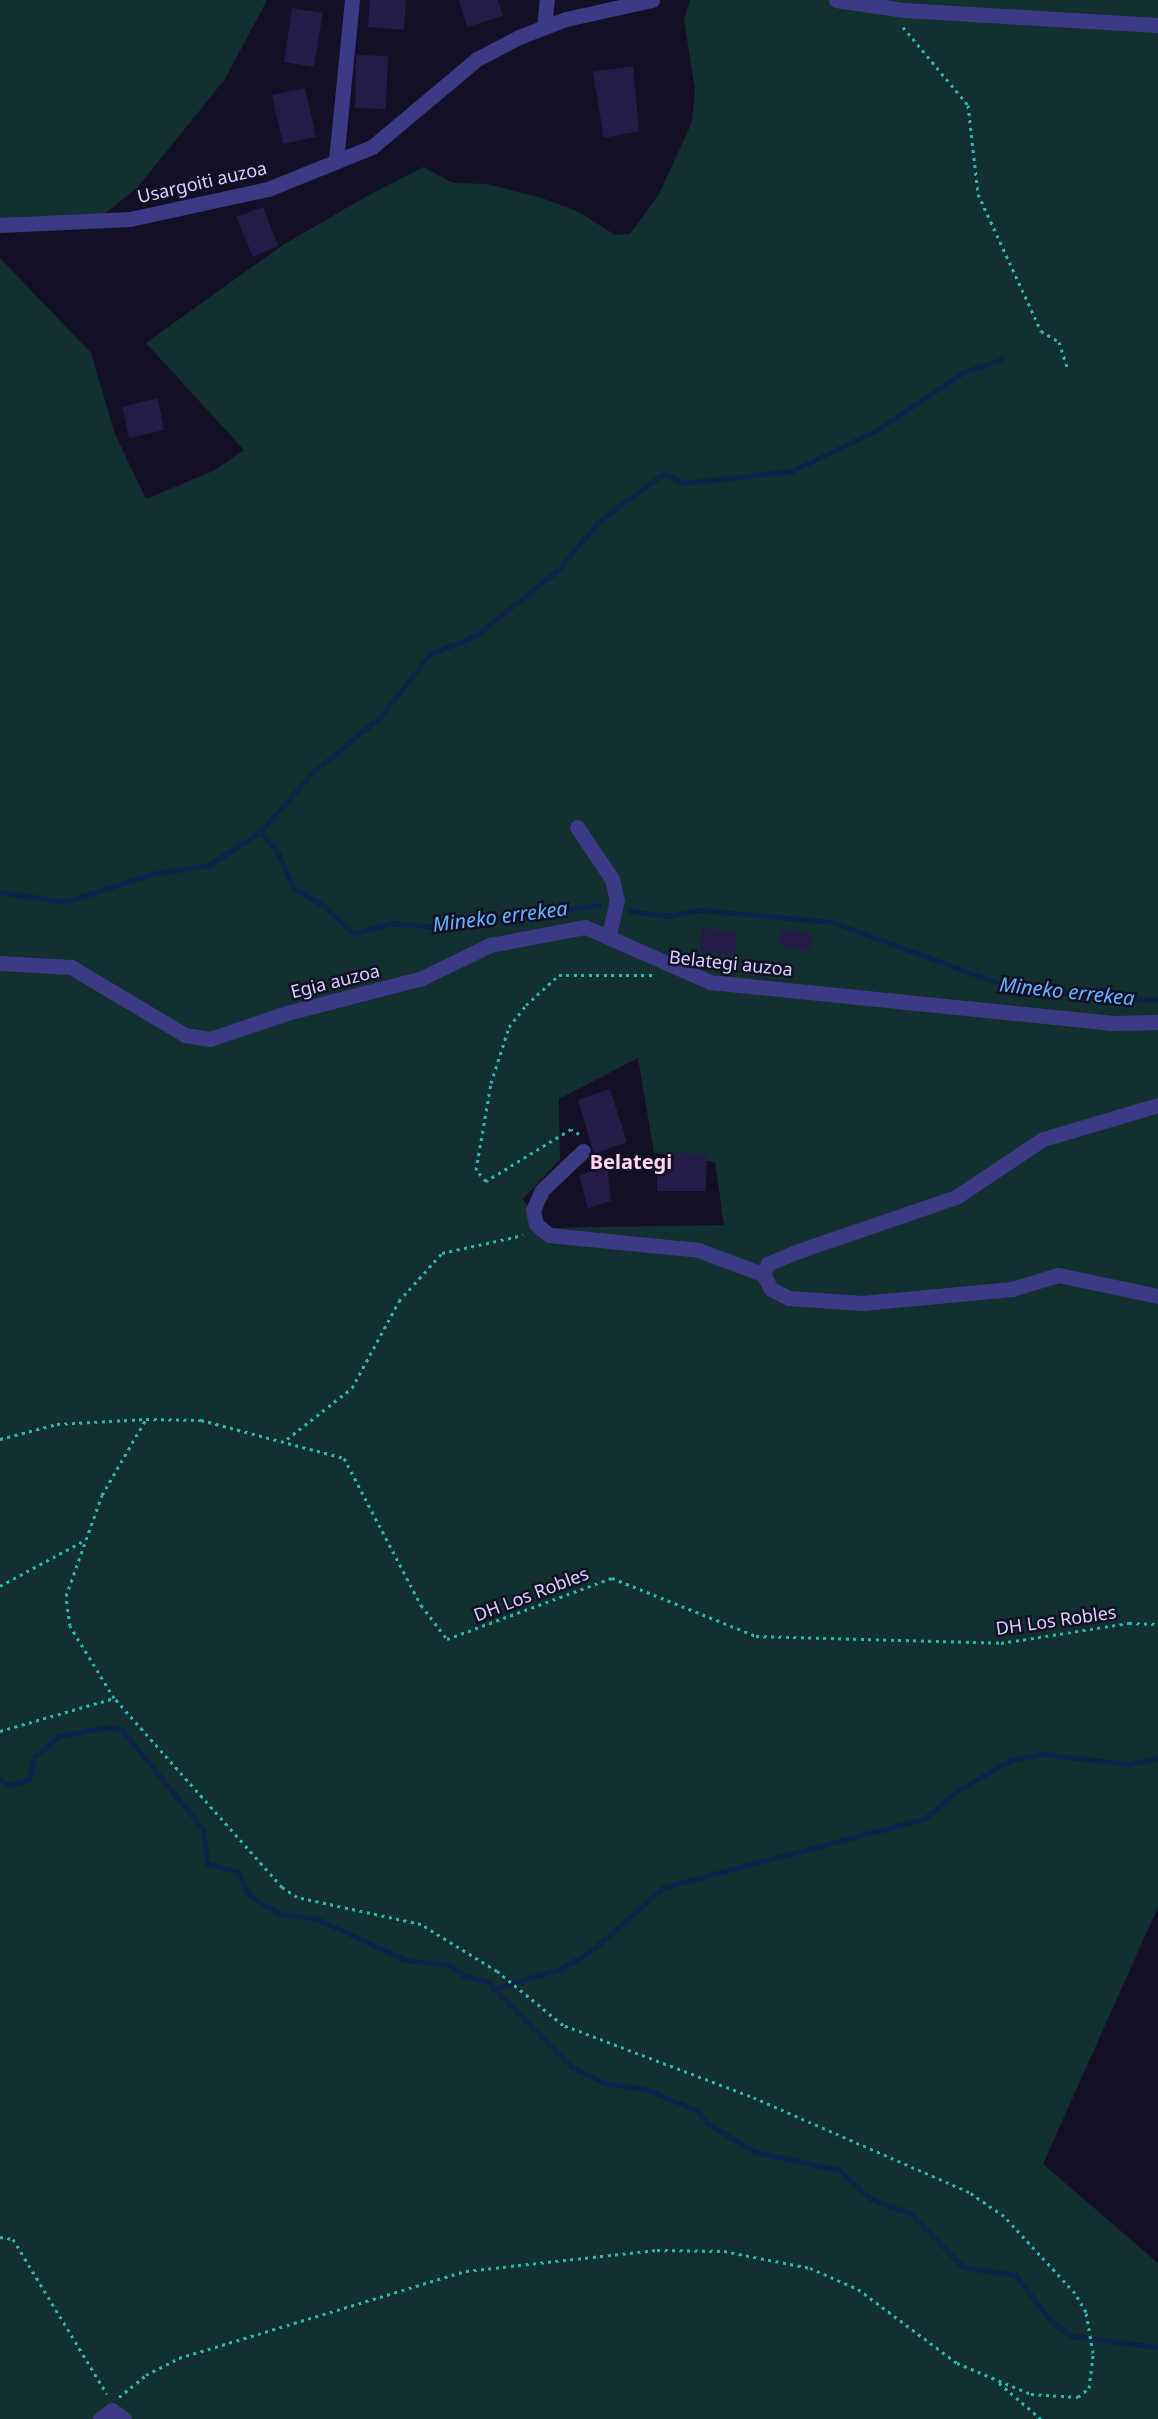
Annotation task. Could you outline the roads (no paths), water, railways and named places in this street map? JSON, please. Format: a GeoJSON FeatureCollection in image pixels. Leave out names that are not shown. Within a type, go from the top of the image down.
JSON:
{"type":"FeatureCollection","features":[{"type":"Feature","properties":{"kind":"lane"},"geometry":{"type":"LineString","coordinates":[[336,160],[352,0]]}},
{"type":"Feature","properties":{"kind":"lane"},"geometry":{"type":"LineString","coordinates":[[544,27],[547,0]]}},
{"type":"Feature","properties":{"kind":"lane","name":"Usargoiti auzoa"},"geometry":{"type":"LineString","coordinates":[[0,225],[130,219],[179,211],[268,189],[372,147],[400,127],[477,59],[544,27],[652,0]]}},
{"type":"Feature","properties":{"kind":"lane"},"geometry":{"type":"LineString","coordinates":[[836,0],[886,7],[1158,25]]}},
{"type":"Feature","properties":{"kind":"lane"},"geometry":{"type":"LineString","coordinates":[[577,827],[612,879],[617,900],[609,936]]}},
{"type":"Feature","properties":{"kind":"lane","name":"Egia auzoa"},"geometry":{"type":"LineString","coordinates":[[0,963],[71,967],[185,1035],[210,1039],[287,1012],[422,978],[490,945],[585,927],[609,936],[681,974]]}},
{"type":"Feature","properties":{"kind":"lane","name":"Belategi auzoa"},"geometry":{"type":"LineString","coordinates":[[681,974],[710,982],[1113,1023],[1158,1022]]}},
{"type":"Feature","properties":{"kind":"lane"},"geometry":{"type":"LineString","coordinates":[[763,1274],[768,1264],[798,1251],[956,1197],[1043,1139],[1158,1105]]}},
{"type":"Feature","properties":{"kind":"lane"},"geometry":{"type":"LineString","coordinates":[[583,1151],[542,1190],[533,1210],[536,1224],[549,1235],[698,1250],[763,1274],[771,1289],[789,1298],[862,1303],[1012,1289],[1058,1275],[1158,1296]]}},
{"type":"Feature","properties":{"kind":"lane"},"geometry":{"type":"LineString","coordinates":[[100,2419],[111,2410],[124,2419]]}},
{"type":"Feature","properties":{"kind":"waterway"},"geometry":{"type":"LineString","coordinates":[[0,892],[64,902],[152,874],[209,865],[260,832],[313,772],[380,717],[430,654],[475,636],[558,570],[599,521],[664,473],[682,483],[792,471],[880,428],[964,372],[1002,359]]}},
{"type":"Feature","properties":{"kind":"waterway","name":"Mineko errekea"},"geometry":{"type":"LineString","coordinates":[[260,832],[279,855],[293,888],[321,904],[353,933],[394,923],[435,927],[599,905]]}},
{"type":"Feature","properties":{"kind":"waterway","name":"Mineko errekea"},"geometry":{"type":"LineString","coordinates":[[629,911],[669,916],[701,910],[832,922],[1014,989],[1158,1000]]}},
{"type":"Feature","properties":{"kind":"waterway"},"geometry":{"type":"LineString","coordinates":[[0,1779],[9,1785],[29,1780],[34,1757],[59,1736],[108,1727],[122,1730],[203,1829],[207,1863],[237,1872],[250,1896],[280,1914],[315,1918],[405,1960],[451,1965],[464,1976],[486,1981],[573,2068],[605,2083],[648,2090],[696,2110],[708,2124],[755,2152],[839,2170],[871,2199],[911,2214],[963,2267],[1015,2275],[1052,2322],[1071,2336],[1158,2347]]}},
{"type":"Feature","properties":{"kind":"waterway"},"geometry":{"type":"LineString","coordinates":[[493,1989],[560,1969],[591,1951],[664,1887],[924,1819],[958,1790],[1011,1760],[1042,1754],[1129,1764],[1158,1758]]}},
{"type":"Feature","properties":{"kind":"district","name":"Belategi"},"geometry":{"type":"Point","coordinates":[631,1161]}}]}
